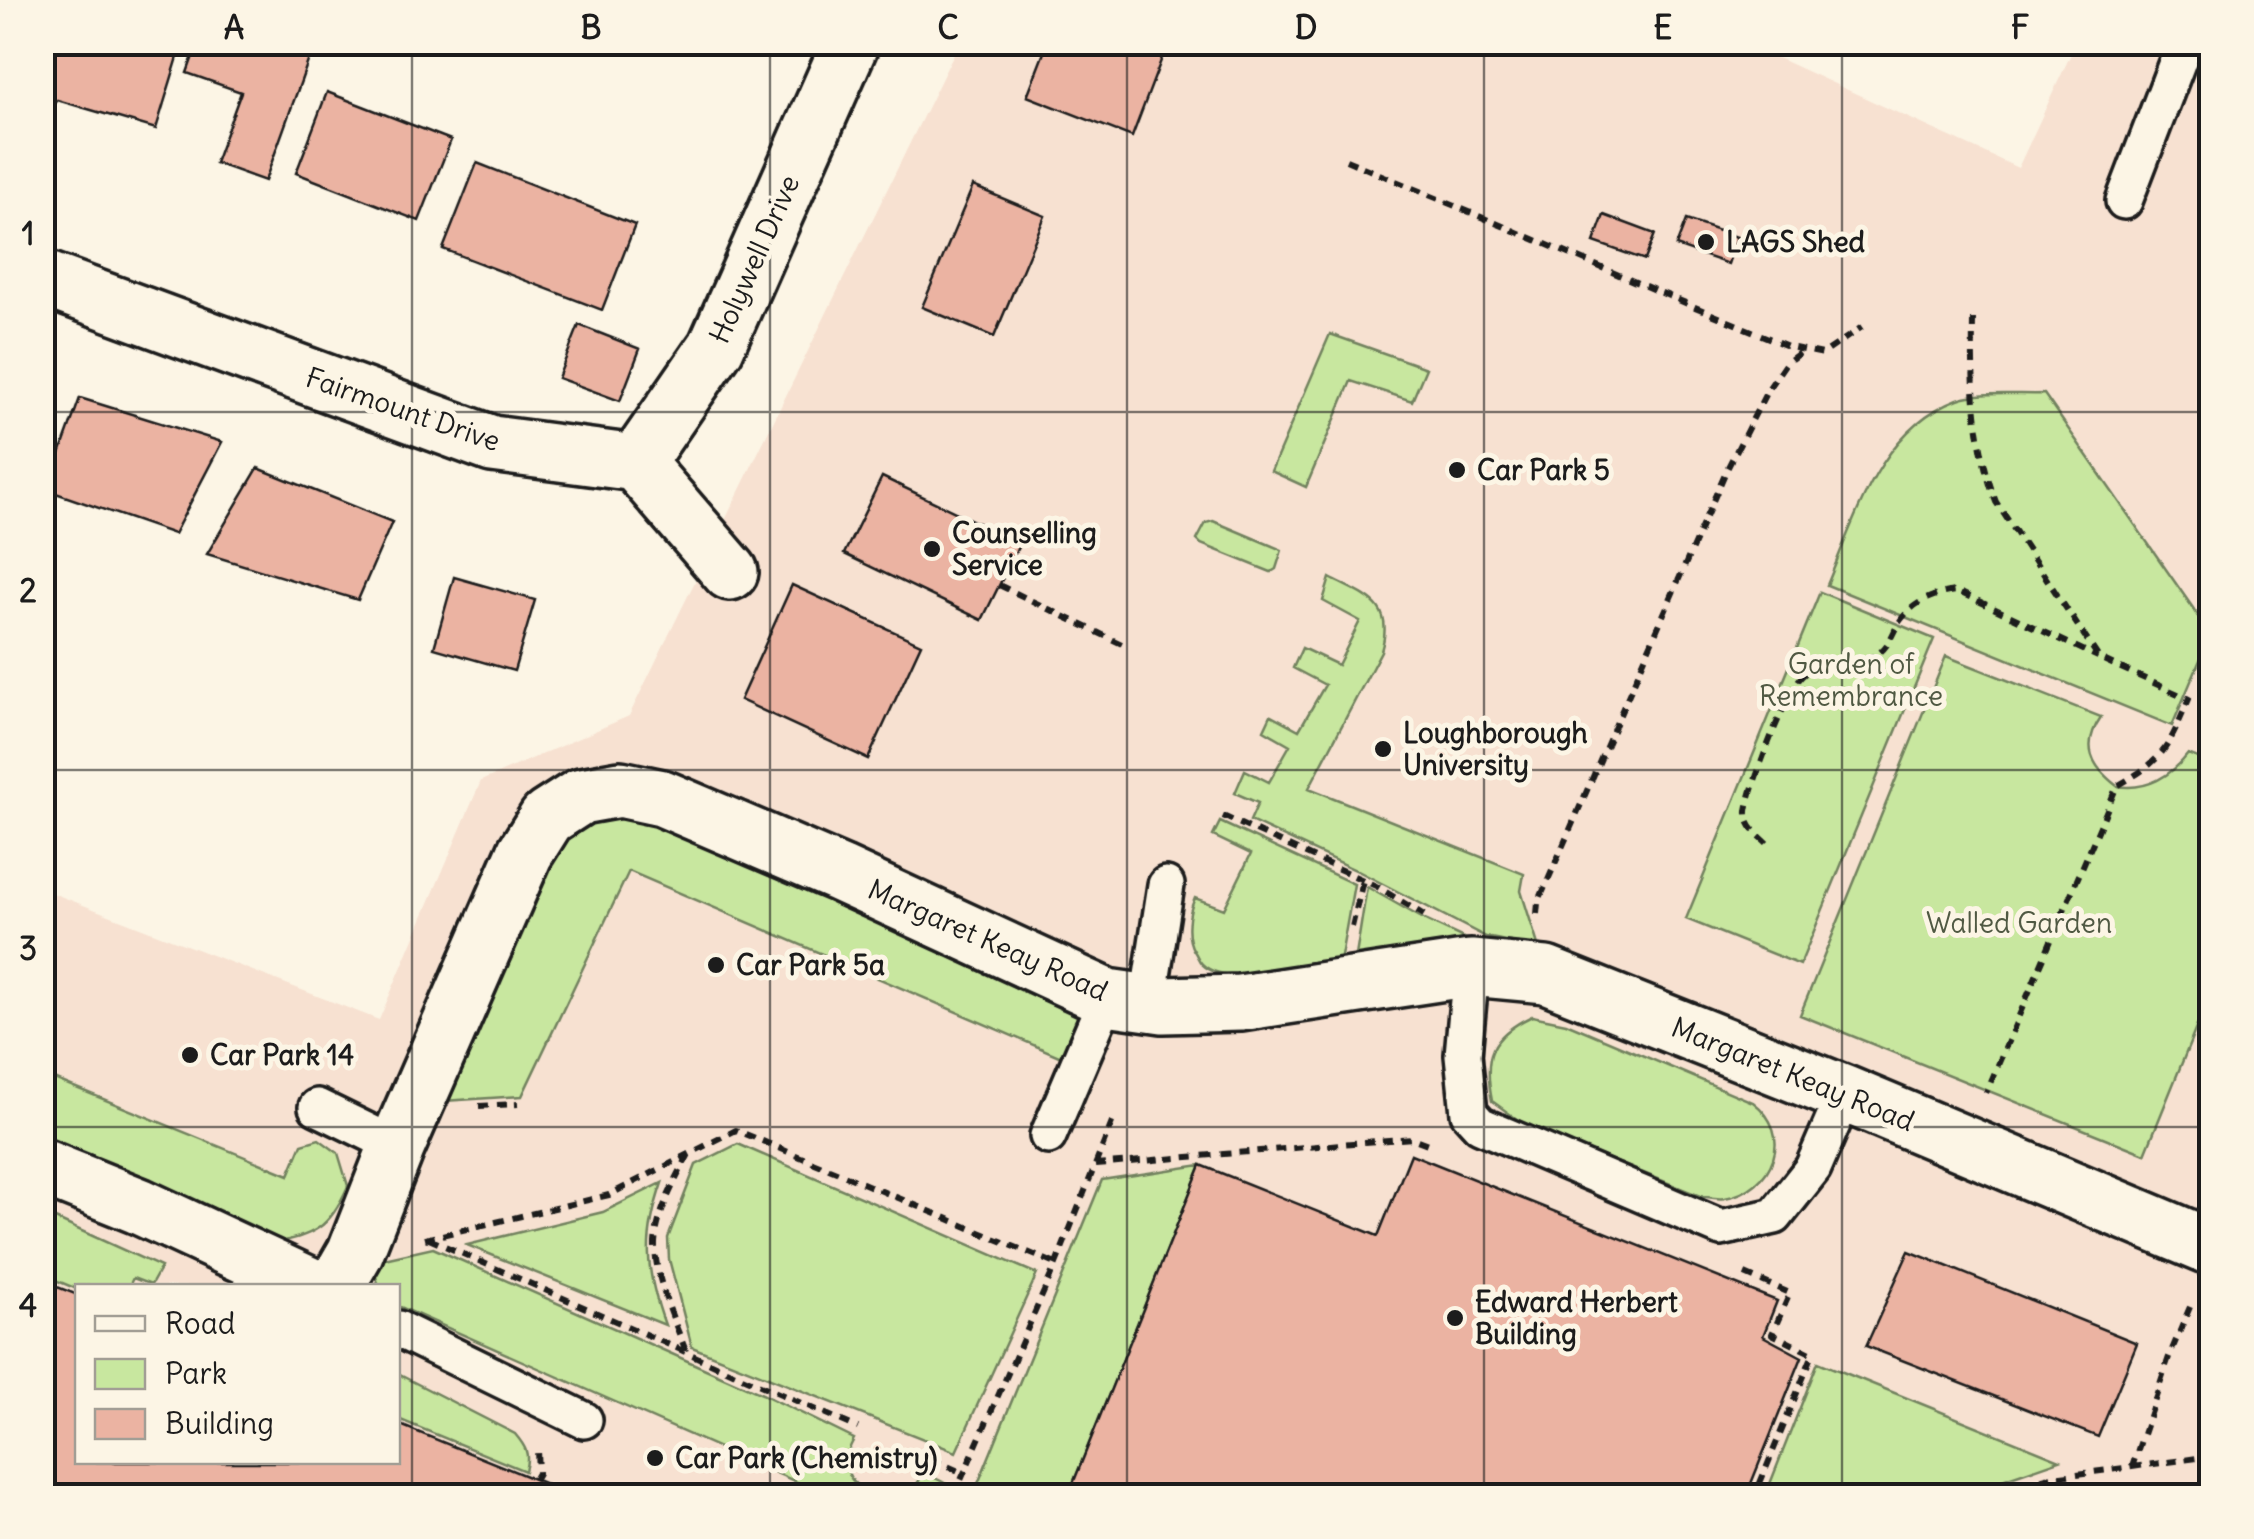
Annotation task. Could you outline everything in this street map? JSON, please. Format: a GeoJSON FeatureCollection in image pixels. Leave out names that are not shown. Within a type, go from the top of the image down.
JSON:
{"type":"FeatureCollection","features":[{"type":"Feature","properties":{"kind":"street","name":"Holywell Drive"},"geometry":{"type":"LineString","coordinates":[[636,463],[716,347],[850,42]]}},
{"type":"Feature","properties":{"kind":"street","name":"Fairmount Drive"},"geometry":{"type":"LineString","coordinates":[[42,278],[492,444],[636,463]]}},
{"type":"Feature","properties":{"kind":"street"},"geometry":{"type":"LineString","coordinates":[[636,463],[730,572]]}},
{"type":"Feature","properties":{"kind":"street","name":"Margaret Keay Road"},"geometry":{"type":"LineString","coordinates":[[345,1270],[525,853],[547,818],[581,796],[620,789],[662,798],[1128,999],[1240,1003],[1471,968],[1546,975],[1845,1094],[2204,1269]]}},
{"type":"Feature","properties":{"kind":"street"},"geometry":{"type":"LineString","coordinates":[[42,1167],[140,1206],[307,1284]]}},
{"type":"Feature","properties":{"kind":"lane"},"geometry":{"type":"LineString","coordinates":[[2124,201],[2185,42]]}},
{"type":"Feature","properties":{"kind":"lane"},"geometry":{"type":"LineString","coordinates":[[1048,1136],[1128,999],[1166,886]]}},
{"type":"Feature","properties":{"kind":"lane"},"geometry":{"type":"LineString","coordinates":[[1471,968],[1463,1055],[1469,1113],[1480,1125],[1721,1228],[1775,1216],[1813,1168],[1845,1094]]}},
{"type":"Feature","properties":{"kind":"lane"},"geometry":{"type":"LineString","coordinates":[[317,1107],[397,1146]]}},
{"type":"Feature","properties":{"kind":"lane"},"geometry":{"type":"LineString","coordinates":[[400,1330],[584,1420]]}},
{"type":"Feature","properties":{"kind":"path"},"geometry":{"type":"LineString","coordinates":[[1346,160],[1803,350],[1822,354],[1862,327]]}},
{"type":"Feature","properties":{"kind":"path"},"geometry":{"type":"LineString","coordinates":[[1972,319],[1972,388],[1987,478],[1996,502],[2099,658]]}},
{"type":"Feature","properties":{"kind":"path"},"geometry":{"type":"LineString","coordinates":[[1540,927],[1538,903],[1726,471],[1768,389],[1785,364],[1803,350]]}},
{"type":"Feature","properties":{"kind":"path"},"geometry":{"type":"LineString","coordinates":[[999,585],[1128,647]]}},
{"type":"Feature","properties":{"kind":"path"},"geometry":{"type":"LineString","coordinates":[[1766,843],[1750,827],[1747,812],[1800,678],[1818,664],[1835,660],[1858,662],[1879,654],[1911,608],[1940,593],[1956,591],[2189,700],[2169,746],[2151,767],[2117,786],[1981,1106]]}},
{"type":"Feature","properties":{"kind":"path"},"geometry":{"type":"LineString","coordinates":[[954,1496],[1056,1264],[1114,1116]]}},
{"type":"Feature","properties":{"kind":"path"},"geometry":{"type":"LineString","coordinates":[[345,1270],[428,1239],[609,1195],[736,1130],[1056,1264]]}},
{"type":"Feature","properties":{"kind":"path"},"geometry":{"type":"LineString","coordinates":[[1095,1166],[1412,1138],[1448,1152]]}},
{"type":"Feature","properties":{"kind":"path"},"geometry":{"type":"LineString","coordinates":[[686,1352],[664,1290],[655,1244],[668,1194],[690,1154]]}},
{"type":"Feature","properties":{"kind":"path"},"geometry":{"type":"LineString","coordinates":[[428,1239],[858,1428]]}},
{"type":"Feature","properties":{"kind":"path"},"geometry":{"type":"LineString","coordinates":[[2132,1467],[2204,1269]]}},
{"type":"Feature","properties":{"kind":"path"},"geometry":{"type":"LineString","coordinates":[[1736,1271],[1790,1293],[1772,1334],[1813,1354],[1758,1488]]}},
{"type":"Feature","properties":{"kind":"path"},"geometry":{"type":"LineString","coordinates":[[1990,1496],[2046,1478],[2212,1456]]}},
{"type":"Feature","properties":{"kind":"path"},"geometry":{"type":"LineString","coordinates":[[932,1459],[963,1473]]}},
{"type":"Feature","properties":{"kind":"shaded area","name":"Loughborough University"},"geometry":{"type":"Polygon","coordinates":[[[959,43],[1745,43],[2018,168],[2076,43],[2211,43],[2211,1496],[43,1496],[42,889],[379,1020],[481,781],[629,716],[959,43]]]}},
{"type":"Feature","properties":{"kind":"green space"},"geometry":{"type":"Polygon","coordinates":[[[1330,334],[1426,368],[1412,401],[1351,381],[1306,487],[1271,471],[1330,334]]]}},
{"type":"Feature","properties":{"kind":"green space"},"geometry":{"type":"Polygon","coordinates":[[[1988,394],[2044,394],[2211,634],[2172,726],[1827,585],[1874,477],[1909,431],[1931,412],[1958,399],[1988,394]]]}},
{"type":"Feature","properties":{"kind":"green space"},"geometry":{"type":"Polygon","coordinates":[[[1213,521],[1282,550],[1276,569],[1271,572],[1201,544],[1197,540],[1206,523],[1213,521]]]}},
{"type":"Feature","properties":{"kind":"green space"},"geometry":{"type":"Polygon","coordinates":[[[1330,578],[1375,604],[1384,622],[1384,635],[1381,651],[1309,788],[1524,874],[1521,891],[1539,948],[1486,937],[1250,821],[1258,803],[1235,793],[1245,770],[1269,782],[1290,745],[1264,730],[1271,715],[1299,730],[1325,685],[1293,668],[1302,648],[1338,665],[1360,621],[1323,601],[1330,578]]]}},
{"type":"Feature","properties":{"kind":"green space","name":"Garden of Remembrance"},"geometry":{"type":"Polygon","coordinates":[[[1820,592],[1934,639],[1800,965],[1686,919],[1820,592]]]}},
{"type":"Feature","properties":{"kind":"green space","name":"Walled Garden"},"geometry":{"type":"Polygon","coordinates":[[[1946,656],[2101,717],[2091,737],[2092,755],[2101,771],[2117,786],[2138,786],[2157,780],[2188,754],[2211,763],[2211,991],[2145,1154],[1800,1015],[1946,656]]]}},
{"type":"Feature","properties":{"kind":"green space"},"geometry":{"type":"Polygon","coordinates":[[[617,804],[1090,1004],[1066,1059],[629,871],[522,1096],[427,1102],[559,830],[617,804]]]}},
{"type":"Feature","properties":{"kind":"green space"},"geometry":{"type":"Polygon","coordinates":[[[1220,822],[1354,884],[1340,962],[1248,976],[1214,971],[1201,962],[1189,932],[1195,898],[1224,909],[1251,854],[1213,836],[1220,822]]]}},
{"type":"Feature","properties":{"kind":"green space"},"geometry":{"type":"Polygon","coordinates":[[[1367,887],[1427,921],[1474,943],[1355,962],[1367,887]]]}},
{"type":"Feature","properties":{"kind":"green space"},"geometry":{"type":"Polygon","coordinates":[[[1532,1016],[1566,1023],[1753,1102],[1766,1115],[1776,1144],[1766,1172],[1742,1193],[1722,1199],[1700,1196],[1525,1125],[1492,1101],[1489,1072],[1493,1049],[1499,1040],[1532,1016]]]}},
{"type":"Feature","properties":{"kind":"green space"},"geometry":{"type":"Polygon","coordinates":[[[42,1074],[289,1175],[302,1144],[319,1139],[338,1153],[348,1186],[334,1212],[319,1228],[270,1244],[43,1148],[42,1074]]]}},
{"type":"Feature","properties":{"kind":"green space"},"geometry":{"type":"Polygon","coordinates":[[[738,1144],[1037,1274],[956,1452],[692,1347],[669,1259],[668,1238],[696,1165],[738,1144]]]}},
{"type":"Feature","properties":{"kind":"green space"},"geometry":{"type":"Polygon","coordinates":[[[1201,1165],[1068,1496],[973,1496],[1102,1180],[1201,1165]]]}},
{"type":"Feature","properties":{"kind":"green space"},"geometry":{"type":"Polygon","coordinates":[[[662,1183],[649,1254],[653,1287],[665,1325],[467,1245],[603,1212],[662,1183]]]}},
{"type":"Feature","properties":{"kind":"green space"},"geometry":{"type":"Polygon","coordinates":[[[42,1213],[161,1267],[152,1284],[133,1278],[130,1284],[75,1284],[75,1288],[43,1275],[42,1213]]]}},
{"type":"Feature","properties":{"kind":"green space"},"geometry":{"type":"Polygon","coordinates":[[[433,1248],[762,1394],[854,1439],[847,1459],[849,1475],[860,1488],[879,1496],[828,1496],[400,1307],[400,1284],[378,1284],[371,1262],[433,1248]]]}},
{"type":"Feature","properties":{"kind":"green space"},"geometry":{"type":"Polygon","coordinates":[[[1818,1362],[2060,1460],[1956,1496],[1789,1496],[1768,1489],[1818,1362]]]}},
{"type":"Feature","properties":{"kind":"green space"},"geometry":{"type":"Polygon","coordinates":[[[400,1375],[515,1434],[526,1451],[525,1471],[400,1420],[400,1375]]]}},
{"type":"Feature","properties":{"kind":"green space"},"geometry":{"type":"Polygon","coordinates":[[[925,1473],[949,1485],[945,1496],[903,1496],[909,1494],[925,1473]]]}},
{"type":"Feature","properties":{"kind":"building"},"geometry":{"type":"Polygon","coordinates":[[[50,42],[182,44],[156,129],[57,100],[51,107],[42,104],[42,66],[50,42]]]}},
{"type":"Feature","properties":{"kind":"building"},"geometry":{"type":"Polygon","coordinates":[[[198,42],[315,42],[265,181],[215,163],[241,92],[187,73],[198,42]]]}},
{"type":"Feature","properties":{"kind":"building"},"geometry":{"type":"Polygon","coordinates":[[[1048,42],[1168,42],[1132,137],[1027,96],[1048,42]]]}},
{"type":"Feature","properties":{"kind":"building"},"geometry":{"type":"Polygon","coordinates":[[[327,92],[451,140],[419,221],[296,173],[327,92]]]}},
{"type":"Feature","properties":{"kind":"building"},"geometry":{"type":"Polygon","coordinates":[[[477,163],[635,225],[602,310],[443,249],[477,163]]]}},
{"type":"Feature","properties":{"kind":"building"},"geometry":{"type":"Polygon","coordinates":[[[973,186],[1045,216],[994,337],[922,307],[973,186]]]}},
{"type":"Feature","properties":{"kind":"building"},"geometry":{"type":"Polygon","coordinates":[[[1604,215],[1655,234],[1645,260],[1594,242],[1604,215]]]}},
{"type":"Feature","properties":{"kind":"building","name":"LAGS Shed"},"geometry":{"type":"Polygon","coordinates":[[[1686,220],[1737,237],[1728,264],[1676,246],[1686,220]]]}},
{"type":"Feature","properties":{"kind":"building"},"geometry":{"type":"Polygon","coordinates":[[[579,325],[640,349],[620,401],[558,378],[579,325]]]}},
{"type":"Feature","properties":{"kind":"building"},"geometry":{"type":"Polygon","coordinates":[[[42,377],[58,383],[42,433],[42,377]]]}},
{"type":"Feature","properties":{"kind":"building"},"geometry":{"type":"Polygon","coordinates":[[[80,398],[222,442],[174,534],[47,490],[80,398]]]}},
{"type":"Feature","properties":{"kind":"building"},"geometry":{"type":"Polygon","coordinates":[[[258,468],[392,522],[358,600],[207,554],[258,468]]]}},
{"type":"Feature","properties":{"kind":"building","name":"Counselling Service"},"geometry":{"type":"Polygon","coordinates":[[[882,477],[1020,543],[982,620],[844,554],[882,477]]]}},
{"type":"Feature","properties":{"kind":"building"},"geometry":{"type":"Polygon","coordinates":[[[454,577],[535,600],[514,671],[434,648],[454,577]]]}},
{"type":"Feature","properties":{"kind":"building"},"geometry":{"type":"Polygon","coordinates":[[[792,585],[921,644],[868,759],[740,700],[792,585]]]}},
{"type":"Feature","properties":{"kind":"building","name":"Edward Herbert Building"},"geometry":{"type":"Polygon","coordinates":[[[1411,1154],[1777,1301],[1763,1336],[1802,1357],[1746,1496],[1205,1496],[1193,1492],[1192,1496],[1068,1496],[1201,1165],[1378,1236],[1411,1154]]]}},
{"type":"Feature","properties":{"kind":"building","name":"Edward Herbert Building"},"geometry":{"type":"Polygon","coordinates":[[[1411,1154],[1777,1301],[1763,1336],[1802,1357],[1746,1496],[1205,1496],[1193,1492],[1192,1496],[1068,1496],[1201,1165],[1378,1236],[1411,1154]]]}},
{"type":"Feature","properties":{"kind":"building"},"geometry":{"type":"Polygon","coordinates":[[[1909,1251],[2137,1343],[2098,1437],[1866,1346],[1909,1251]]]}},
{"type":"Feature","properties":{"kind":"building"},"geometry":{"type":"Polygon","coordinates":[[[42,1281],[75,1294],[75,1464],[400,1464],[400,1425],[546,1484],[541,1496],[78,1496],[42,1482],[42,1281]]]}},
{"type":"Feature","properties":{"kind":"place","name":"LAGS Shed"},"geometry":{"type":"Point","coordinates":[1706,242]}},
{"type":"Feature","properties":{"kind":"place","name":"Car Park 5"},"geometry":{"type":"Point","coordinates":[1457,470]}},
{"type":"Feature","properties":{"kind":"place","name":"Counselling Service"},"geometry":{"type":"Point","coordinates":[932,549]}},
{"type":"Feature","properties":{"kind":"place","name":"Loughborough University"},"geometry":{"type":"Point","coordinates":[1383,749]}},
{"type":"Feature","properties":{"kind":"place","name":"Car Park 5a"},"geometry":{"type":"Point","coordinates":[716,965]}},
{"type":"Feature","properties":{"kind":"place","name":"Car Park 14"},"geometry":{"type":"Point","coordinates":[190,1055]}},
{"type":"Feature","properties":{"kind":"place","name":"Edward Herbert Building"},"geometry":{"type":"Point","coordinates":[1455,1318]}},
{"type":"Feature","properties":{"kind":"place","name":"Car Park (Chemistry)"},"geometry":{"type":"Point","coordinates":[655,1458]}}]}
